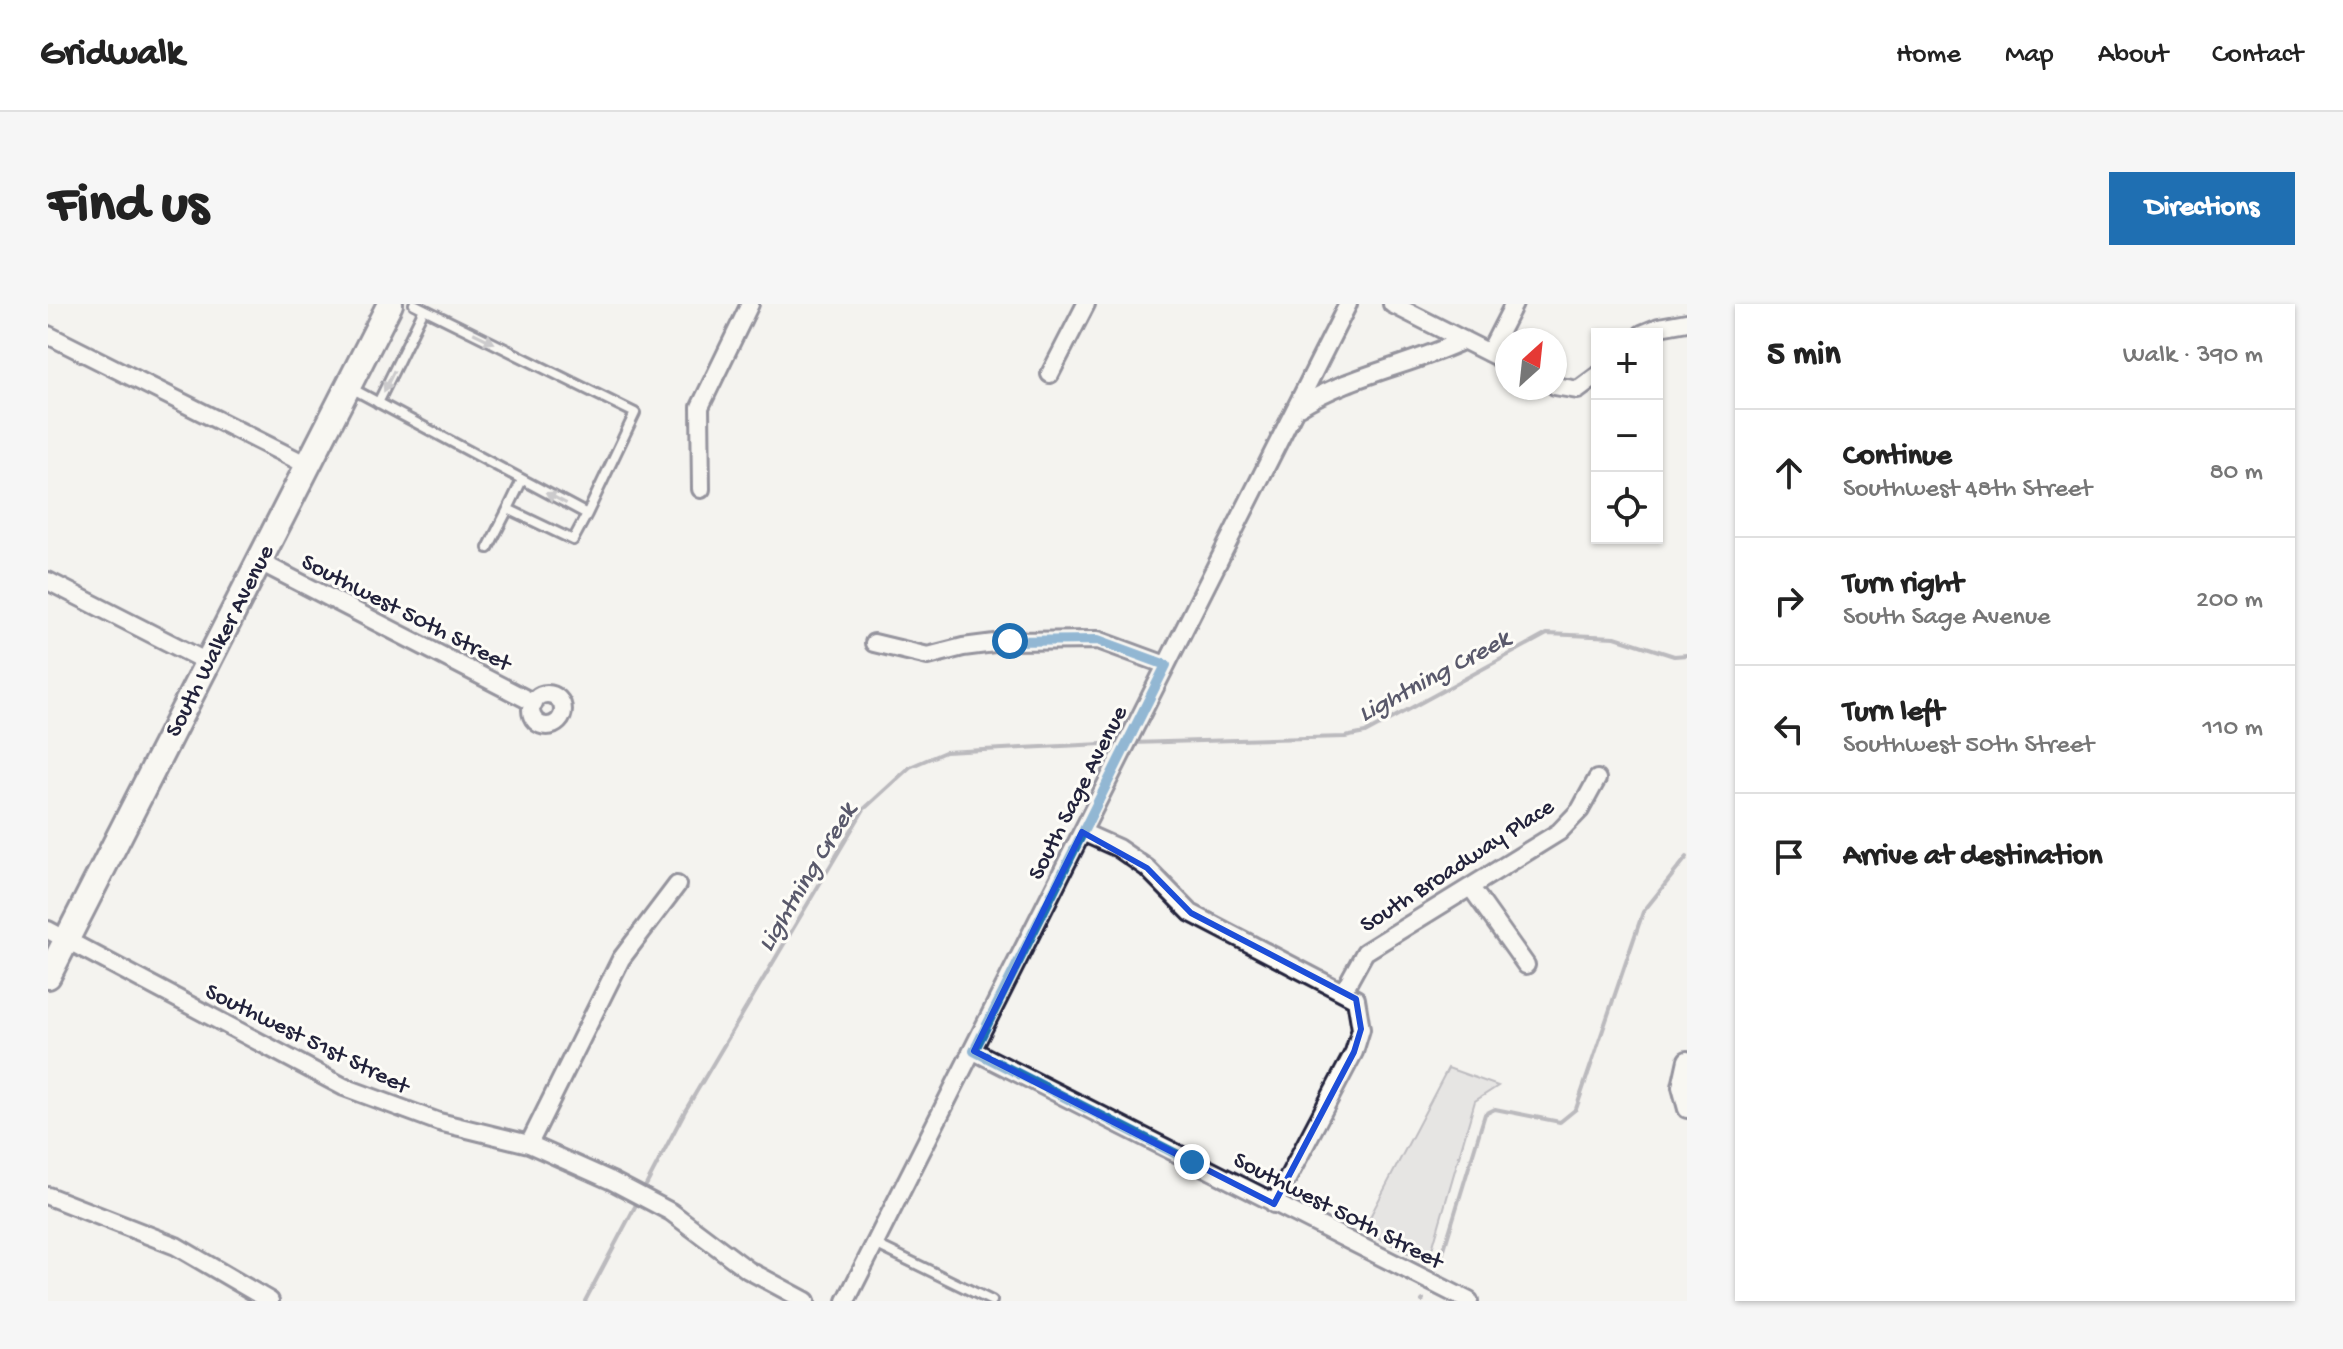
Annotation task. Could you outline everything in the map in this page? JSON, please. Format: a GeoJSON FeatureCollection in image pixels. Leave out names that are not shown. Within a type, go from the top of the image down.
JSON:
{"type":"FeatureCollection","features":[{"type":"Feature","properties":{"kind":"main road","name":"South Walker Avenue"},"geometry":{"type":"LineString","coordinates":[[48,976],[57,935],[207,662],[390,304]]}},
{"type":"Feature","properties":{"kind":"street"},"geometry":{"type":"LineString","coordinates":[[701,489],[700,407],[750,304]]}},
{"type":"Feature","properties":{"kind":"street"},"geometry":{"type":"LineString","coordinates":[[1050,374],[1086,304]]}},
{"type":"Feature","properties":{"kind":"street","name":"South Sage Avenue"},"geometry":{"type":"LineString","coordinates":[[846,1301],[1348,304]]}},
{"type":"Feature","properties":{"kind":"street"},"geometry":{"type":"LineString","coordinates":[[1392,304],[1495,356]]}},
{"type":"Feature","properties":{"kind":"street"},"geometry":{"type":"LineString","coordinates":[[1489,353],[1514,304]]}},
{"type":"Feature","properties":{"kind":"street"},"geometry":{"type":"LineString","coordinates":[[1657,328],[1687,322]]}},
{"type":"Feature","properties":{"kind":"street"},"geometry":{"type":"LineString","coordinates":[[48,335],[307,465]]}},
{"type":"Feature","properties":{"kind":"street"},"geometry":{"type":"LineString","coordinates":[[1297,409],[1332,388],[1424,359],[1464,340]]}},
{"type":"Feature","properties":{"kind":"street"},"geometry":{"type":"LineString","coordinates":[[1567,390],[1582,388],[1591,381]]}},
{"type":"Feature","properties":{"kind":"street","name":"Southwest 50th Street"},"geometry":{"type":"LineString","coordinates":[[258,561],[534,703]]}},
{"type":"Feature","properties":{"kind":"street"},"geometry":{"type":"LineString","coordinates":[[48,581],[207,662]]}},
{"type":"Feature","properties":{"kind":"street"},"geometry":{"type":"LineString","coordinates":[[874,643],[928,656],[978,645],[1076,638],[1110,642],[1166,665]]}},
{"type":"Feature","properties":{"kind":"street","name":"South Broadway Place"},"geometry":{"type":"LineString","coordinates":[[1344,990],[1365,952],[1472,889],[1559,832],[1580,810],[1597,779]]}},
{"type":"Feature","properties":{"kind":"street"},"geometry":{"type":"LineString","coordinates":[[1082,832],[1118,848],[1147,868],[1191,913],[1243,943],[1344,990],[1356,999],[1361,1029],[1354,1052],[1274,1204]]}},
{"type":"Feature","properties":{"kind":"street"},"geometry":{"type":"LineString","coordinates":[[529,1144],[621,959],[677,885]]}},
{"type":"Feature","properties":{"kind":"street"},"geometry":{"type":"LineString","coordinates":[[1472,889],[1526,965]]}},
{"type":"Feature","properties":{"kind":"street","name":"Southwest 51st Street"},"geometry":{"type":"LineString","coordinates":[[57,935],[356,1092],[439,1122],[529,1144],[612,1181],[671,1212],[748,1270],[806,1301]]}},
{"type":"Feature","properties":{"kind":"street","name":"Southwest 50th Street"},"geometry":{"type":"LineString","coordinates":[[974,1051],[1469,1301]]}},
{"type":"Feature","properties":{"kind":"street"},"geometry":{"type":"LineString","coordinates":[[1687,1060],[1681,1087],[1687,1109]]}},
{"type":"Feature","properties":{"kind":"street"},"geometry":{"type":"LineString","coordinates":[[48,1196],[176,1246],[270,1301]]}},
{"type":"Feature","properties":{"kind":"lane"},"geometry":{"type":"LineString","coordinates":[[414,304],[635,413],[573,540],[508,509]]}},
{"type":"Feature","properties":{"kind":"lane"},"geometry":{"type":"LineString","coordinates":[[378,403],[424,309]]}},
{"type":"Feature","properties":{"kind":"lane"},"geometry":{"type":"LineString","coordinates":[[348,386],[587,514]]}},
{"type":"Feature","properties":{"kind":"lane"},"geometry":{"type":"LineString","coordinates":[[488,548],[522,480]]}},
{"type":"Feature","properties":{"kind":"lane"},"geometry":{"type":"LineString","coordinates":[[875,1244],[992,1301]]}},
{"type":"Feature","properties":{"kind":"highlighted area"},"geometry":{"type":"Polygon","coordinates":[[[1082,832],[1147,868],[1191,913],[1356,999],[1361,1029],[1354,1052],[1274,1204],[974,1051],[1082,832]]]}},
{"type":"Feature","properties":{"kind":"shaded area"},"geometry":{"type":"Polygon","coordinates":[[[1448,1068],[1498,1086],[1475,1101],[1428,1263],[1363,1230],[1448,1068]]]}},
{"type":"Feature","properties":{"kind":"waterway","name":"Lightning Creek"},"geometry":{"type":"LineString","coordinates":[[1131,743],[1345,737],[1365,733],[1547,634],[1615,637],[1674,656],[1687,655]]}},
{"type":"Feature","properties":{"kind":"waterway","name":"Lightning Creek"},"geometry":{"type":"LineString","coordinates":[[642,1193],[685,1111],[864,809],[910,767],[945,752],[1122,743]]}},
{"type":"Feature","properties":{"kind":"waterway"},"geometry":{"type":"LineString","coordinates":[[1441,1259],[1485,1114],[1495,1109],[1560,1122],[1576,1109],[1643,912],[1687,857]]}},
{"type":"Feature","properties":{"kind":"waterway","name":"Lightning Creek"},"geometry":{"type":"LineString","coordinates":[[585,1301],[638,1201]]}},
{"type":"Feature","properties":{"kind":"route"},"geometry":{"type":"LineString","coordinates":[[1010,641],[1098,640],[1143,653],[1166,665],[974,1051],[1192,1162]]}}]}
